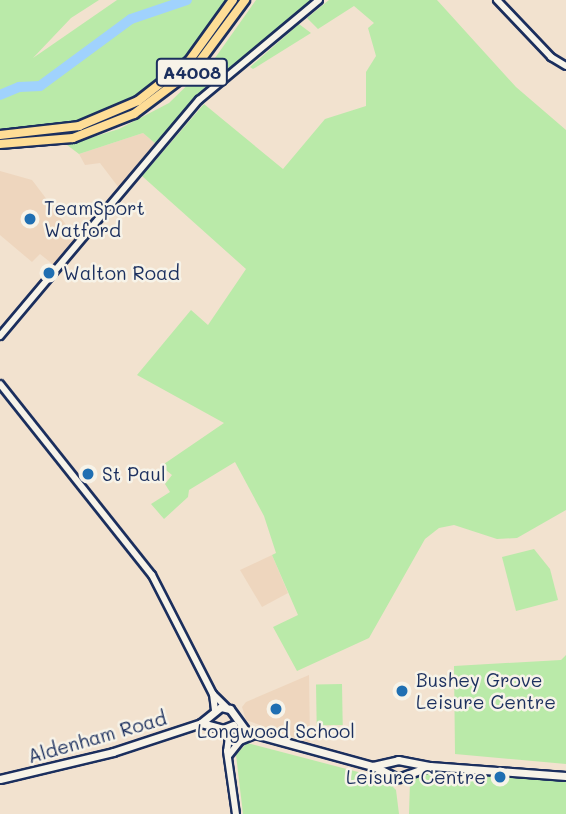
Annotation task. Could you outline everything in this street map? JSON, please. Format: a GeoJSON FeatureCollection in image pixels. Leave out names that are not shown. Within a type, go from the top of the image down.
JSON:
{"type":"FeatureCollection","features":[{"type":"Feature","properties":{"kind":"main road","name":"A4008"},"geometry":{"type":"LineString","coordinates":[[0,135],[79,126],[138,101],[189,61],[233,0]]}},
{"type":"Feature","properties":{"kind":"main road","name":"A4008"},"geometry":{"type":"LineString","coordinates":[[0,144],[73,138],[145,108],[194,69],[245,0]]}},
{"type":"Feature","properties":{"kind":"main road","name":"Aldenham Road"},"geometry":{"type":"LineString","coordinates":[[0,779],[113,752],[201,723],[214,712],[226,707]]}},
{"type":"Feature","properties":{"kind":"main road"},"geometry":{"type":"LineString","coordinates":[[226,707],[245,730]]}},
{"type":"Feature","properties":{"kind":"main road"},"geometry":{"type":"LineString","coordinates":[[214,712],[218,728]]}},
{"type":"Feature","properties":{"kind":"main road"},"geometry":{"type":"LineString","coordinates":[[230,727],[235,717]]}},
{"type":"Feature","properties":{"kind":"main road"},"geometry":{"type":"LineString","coordinates":[[201,723],[218,728],[245,730],[373,766],[393,776],[405,775],[430,766]]}},
{"type":"Feature","properties":{"kind":"main road"},"geometry":{"type":"LineString","coordinates":[[373,766],[405,762],[566,776]]}},
{"type":"Feature","properties":{"kind":"main road"},"geometry":{"type":"LineString","coordinates":[[405,762],[405,775]]}},
{"type":"Feature","properties":{"kind":"main road"},"geometry":{"type":"LineString","coordinates":[[391,764],[393,776]]}},
{"type":"Feature","properties":{"kind":"street"},"geometry":{"type":"LineString","coordinates":[[0,336],[205,93],[319,0]]}},
{"type":"Feature","properties":{"kind":"street"},"geometry":{"type":"LineString","coordinates":[[497,0],[551,57],[566,66]]}},
{"type":"Feature","properties":{"kind":"street"},"geometry":{"type":"LineString","coordinates":[[0,384],[160,586],[212,694],[214,712]]}},
{"type":"Feature","properties":{"kind":"street"},"geometry":{"type":"LineString","coordinates":[[212,694],[226,707]]}},
{"type":"Feature","properties":{"kind":"street"},"geometry":{"type":"LineString","coordinates":[[230,727],[227,742],[236,814]]}},
{"type":"Feature","properties":{"kind":"street"},"geometry":{"type":"LineString","coordinates":[[218,728],[227,742]]}},
{"type":"Feature","properties":{"kind":"street"},"geometry":{"type":"LineString","coordinates":[[229,757],[240,741],[258,735]]}},
{"type":"Feature","properties":{"kind":"shaded area"},"geometry":{"type":"Polygon","coordinates":[[[143,133],[156,144],[119,188],[100,163],[85,165],[79,154],[143,133]]]}},
{"type":"Feature","properties":{"kind":"shaded area"},"geometry":{"type":"Polygon","coordinates":[[[0,171],[32,180],[77,239],[55,266],[40,254],[32,262],[0,235],[0,171]]]}},
{"type":"Feature","properties":{"kind":"shaded area"},"geometry":{"type":"Polygon","coordinates":[[[272,555],[288,593],[262,607],[240,570],[272,555]]]}},
{"type":"Feature","properties":{"kind":"shaded area","name":"Longwood School"},"geometry":{"type":"Polygon","coordinates":[[[309,675],[310,743],[246,720],[242,707],[246,702],[309,675]]]}},
{"type":"Feature","properties":{"kind":"green space"},"geometry":{"type":"Polygon","coordinates":[[[0,0],[99,0],[71,18],[33,58],[117,0],[230,0],[187,57],[148,91],[68,124],[0,131],[0,0]]]}},
{"type":"Feature","properties":{"kind":"green space"},"geometry":{"type":"Polygon","coordinates":[[[256,0],[311,0],[199,93],[156,144],[143,133],[79,154],[67,145],[119,129],[169,103],[215,58],[256,0]]]}},
{"type":"Feature","properties":{"kind":"green space"},"geometry":{"type":"Polygon","coordinates":[[[329,0],[437,0],[516,87],[566,130],[566,510],[517,538],[497,539],[454,525],[439,528],[425,539],[369,638],[297,671],[273,627],[298,615],[272,555],[276,553],[264,516],[235,462],[189,490],[188,497],[164,519],[151,504],[170,492],[165,484],[172,475],[161,466],[224,423],[137,375],[191,310],[208,325],[246,269],[142,176],[204,104],[283,169],[325,119],[366,106],[366,72],[376,56],[368,28],[374,23],[354,6],[318,29],[307,18],[329,0]]]}},
{"type":"Feature","properties":{"kind":"green space"},"geometry":{"type":"Polygon","coordinates":[[[299,24],[311,33],[253,69],[250,67],[299,24]]]}},
{"type":"Feature","properties":{"kind":"green space"},"geometry":{"type":"Polygon","coordinates":[[[534,549],[550,569],[558,600],[516,611],[502,557],[534,549]]]}},
{"type":"Feature","properties":{"kind":"green space"},"geometry":{"type":"Polygon","coordinates":[[[566,655],[566,764],[455,754],[454,666],[561,660],[566,655]]]}},
{"type":"Feature","properties":{"kind":"green space"},"geometry":{"type":"Polygon","coordinates":[[[316,684],[342,684],[343,725],[317,725],[316,684]]]}},
{"type":"Feature","properties":{"kind":"green space"},"geometry":{"type":"Polygon","coordinates":[[[247,743],[385,779],[396,790],[399,814],[243,814],[236,755],[247,743]]]}},
{"type":"Feature","properties":{"kind":"green space"},"geometry":{"type":"Polygon","coordinates":[[[436,772],[566,781],[566,814],[409,814],[410,781],[417,774],[436,772]]]}},
{"type":"Feature","properties":{"kind":"waterway"},"geometry":{"type":"LineString","coordinates":[[0,95],[19,87],[40,86],[131,19],[187,0]]}},
{"type":"Feature","properties":{"kind":"place","name":"TeamSport Watford"},"geometry":{"type":"Point","coordinates":[30,219]}},
{"type":"Feature","properties":{"kind":"place","name":"Walton Road"},"geometry":{"type":"Point","coordinates":[49,273]}},
{"type":"Feature","properties":{"kind":"place","name":"St Paul"},"geometry":{"type":"Point","coordinates":[88,474]}},
{"type":"Feature","properties":{"kind":"place","name":"Bushey Grove Leisure Centre"},"geometry":{"type":"Point","coordinates":[402,691]}},
{"type":"Feature","properties":{"kind":"place","name":"Longwood School"},"geometry":{"type":"Point","coordinates":[276,709]}},
{"type":"Feature","properties":{"kind":"place","name":"Leisure Centre"},"geometry":{"type":"Point","coordinates":[500,777]}}]}
